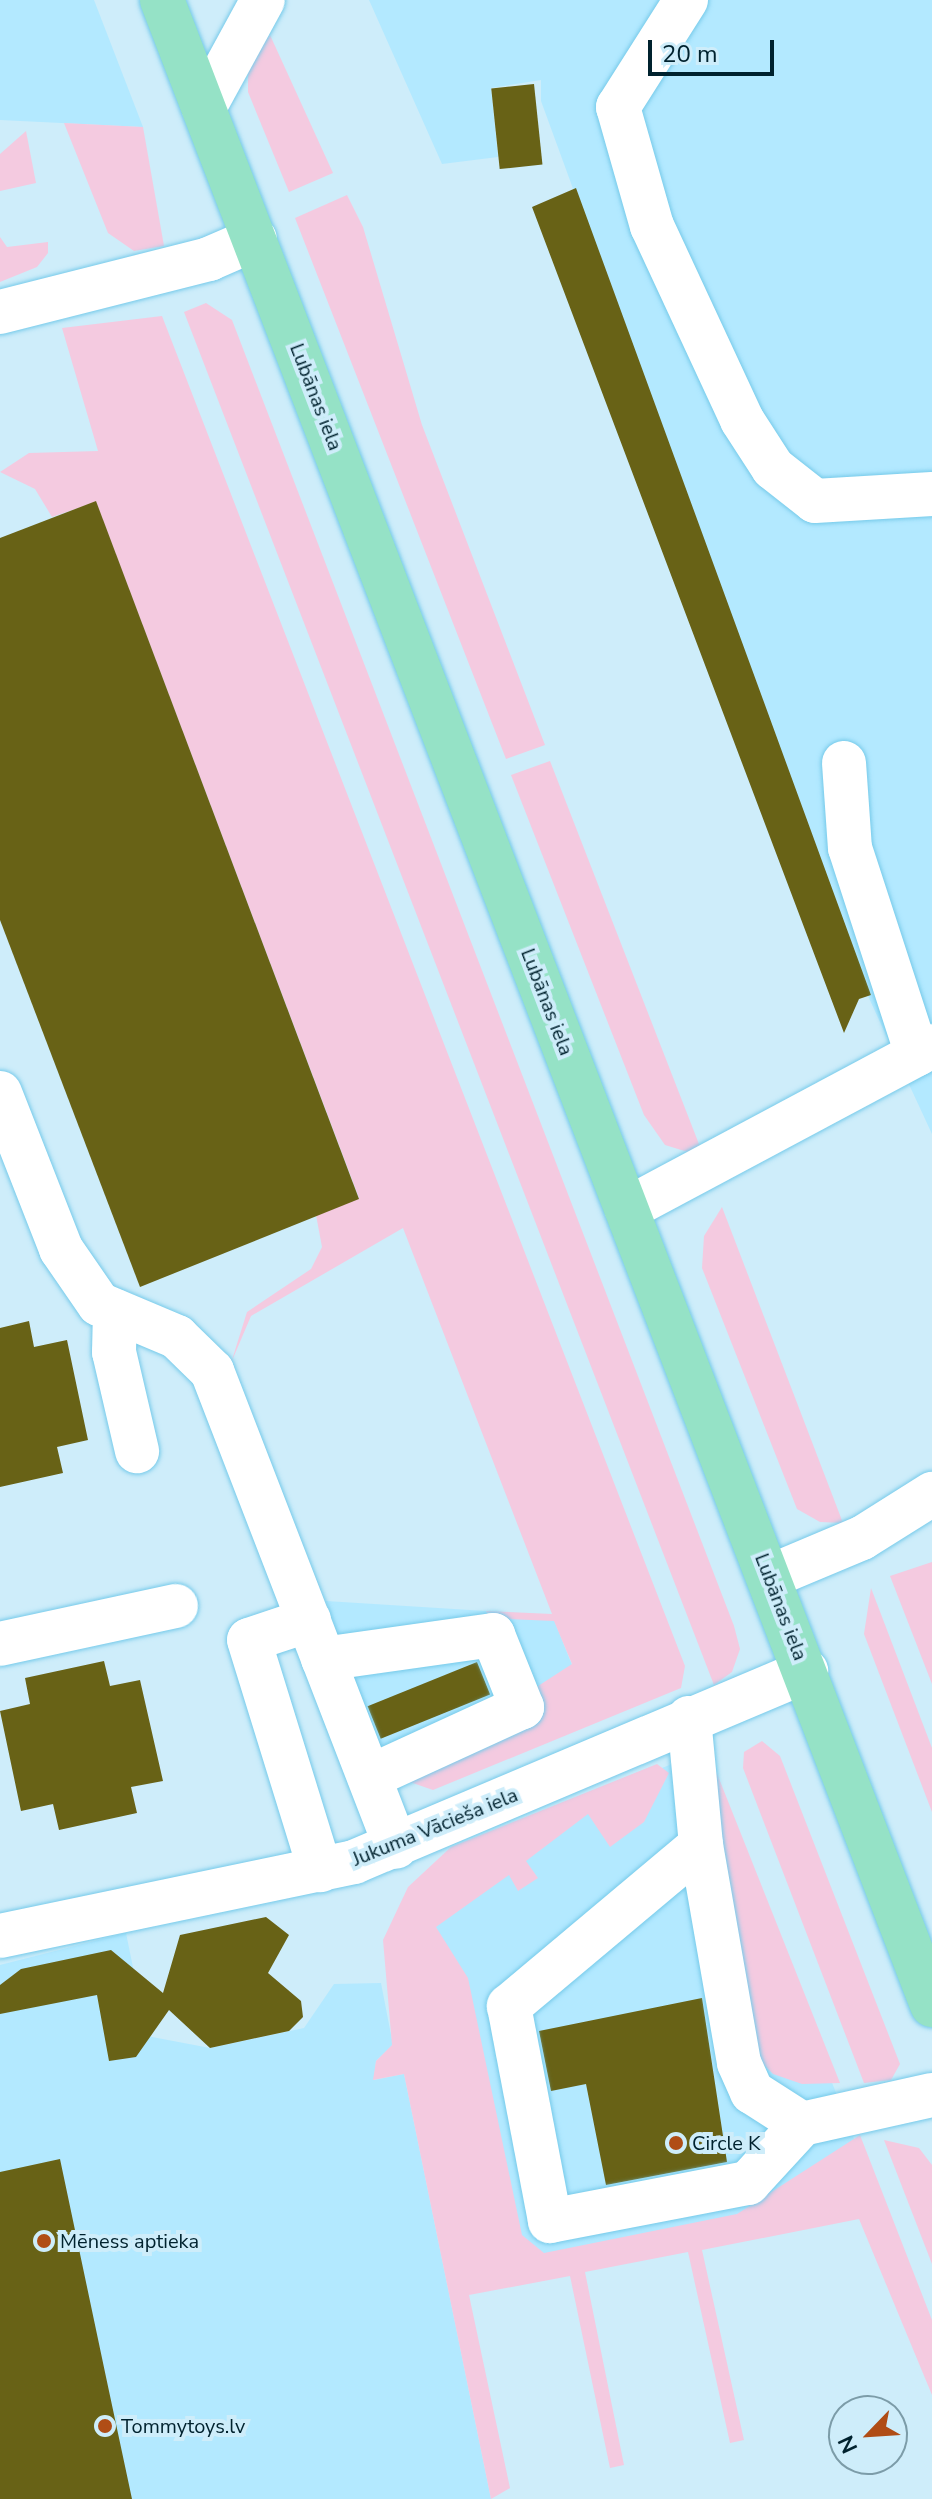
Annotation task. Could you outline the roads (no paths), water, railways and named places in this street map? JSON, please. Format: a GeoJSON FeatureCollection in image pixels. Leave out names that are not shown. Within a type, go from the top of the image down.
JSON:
{"type":"FeatureCollection","features":[{"type":"Feature","properties":{"kind":"main road","name":"Lubānas iela"},"geometry":{"type":"LineString","coordinates":[[162,0],[932,2005]]}},
{"type":"Feature","properties":{"kind":"street"},"geometry":{"type":"LineString","coordinates":[[204,108],[263,0]]}},
{"type":"Feature","properties":{"kind":"street"},"geometry":{"type":"LineString","coordinates":[[686,0],[618,107],[652,226],[742,420],[773,468],[815,501],[932,494]]}},
{"type":"Feature","properties":{"kind":"street"},"geometry":{"type":"LineString","coordinates":[[0,312],[209,259],[255,239]]}},
{"type":"Feature","properties":{"kind":"street"},"geometry":{"type":"LineString","coordinates":[[627,1209],[925,1050],[850,848],[844,763]]}},
{"type":"Feature","properties":{"kind":"street"},"geometry":{"type":"LineString","coordinates":[[0,1093],[61,1249],[99,1304],[177,1337],[212,1371],[396,1847]]}},
{"type":"Feature","properties":{"kind":"street"},"geometry":{"type":"LineString","coordinates":[[115,1311],[114,1352],[137,1451]]}},
{"type":"Feature","properties":{"kind":"street"},"geometry":{"type":"LineString","coordinates":[[769,1577],[862,1538],[932,1494]]}},
{"type":"Feature","properties":{"kind":"street"},"geometry":{"type":"LineString","coordinates":[[0,1644],[176,1606]]}},
{"type":"Feature","properties":{"kind":"street"},"geometry":{"type":"LineString","coordinates":[[320,1870],[249,1640],[493,1635],[522,1707],[369,1777]]}},
{"type":"Feature","properties":{"kind":"street","name":"Jukuma Vācieša iela"},"geometry":{"type":"LineString","coordinates":[[0,1936],[320,1870],[396,1847],[689,1718],[806,1671]]}},
{"type":"Feature","properties":{"kind":"street"},"geometry":{"type":"LineString","coordinates":[[689,1718],[701,1845],[739,2063],[752,2092],[802,2124]]}},
{"type":"Feature","properties":{"kind":"street"},"geometry":{"type":"LineString","coordinates":[[701,1845],[509,2006],[550,2221],[748,2183],[802,2124],[932,2095]]}},
{"type":"Feature","properties":{"kind":"place","name":"Circle K"},"geometry":{"type":"Point","coordinates":[676,2143]}},
{"type":"Feature","properties":{"kind":"place","name":"Mēness aptieka"},"geometry":{"type":"Point","coordinates":[44,2241]}},
{"type":"Feature","properties":{"kind":"place","name":"Tommytoys.lv"},"geometry":{"type":"Point","coordinates":[105,2426]}}]}
